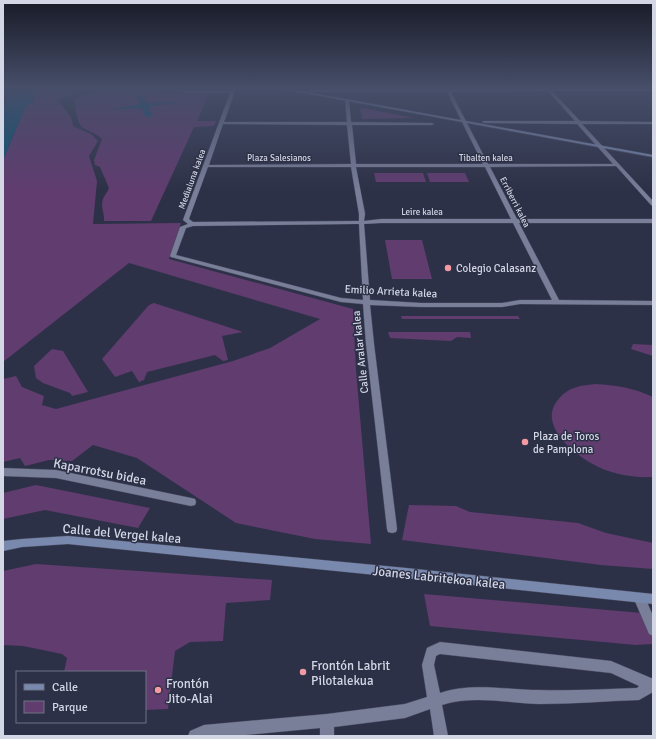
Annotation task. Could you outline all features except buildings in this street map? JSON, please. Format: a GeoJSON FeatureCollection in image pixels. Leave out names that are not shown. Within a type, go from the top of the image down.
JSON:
{"type":"FeatureCollection","features":[{"type":"Feature","properties":{"kind":"main road"},"geometry":{"type":"LineString","coordinates":[[477,122],[653,153]]}},
{"type":"Feature","properties":{"kind":"main road"},"geometry":{"type":"LineString","coordinates":[[487,122],[653,156]]}},
{"type":"Feature","properties":{"kind":"main road","name":"Calle del Vergel kalea"},"geometry":{"type":"LineString","coordinates":[[3,546],[22,543],[68,540],[239,557]]}},
{"type":"Feature","properties":{"kind":"main road","name":"Joanes Labritekoa kalea"},"geometry":{"type":"LineString","coordinates":[[239,557],[414,574],[640,599],[653,599]]}},
{"type":"Feature","properties":{"kind":"street","name":"Erriberri kalea"},"geometry":{"type":"LineString","coordinates":[[464,122],[557,303]]}},
{"type":"Feature","properties":{"kind":"street"},"geometry":{"type":"LineString","coordinates":[[577,122],[653,204]]}},
{"type":"Feature","properties":{"kind":"street"},"geometry":{"type":"LineString","coordinates":[[614,122],[653,123]]}},
{"type":"Feature","properties":{"kind":"street"},"geometry":{"type":"LineString","coordinates":[[221,123],[432,124]]}},
{"type":"Feature","properties":{"kind":"street","name":"Medialuna kalea"},"geometry":{"type":"LineString","coordinates":[[192,224],[186,220],[221,123]]}},
{"type":"Feature","properties":{"kind":"street","name":"Calle Aralar kalea"},"geometry":{"type":"LineString","coordinates":[[349,124],[362,214],[370,344],[392,529]]}},
{"type":"Feature","properties":{"kind":"street","name":"Plaza Salesianos"},"geometry":{"type":"LineString","coordinates":[[205,166],[354,166]]}},
{"type":"Feature","properties":{"kind":"street","name":"Tibalten kalea"},"geometry":{"type":"LineString","coordinates":[[354,166],[618,166]]}},
{"type":"Feature","properties":{"kind":"street","name":"Leire kalea"},"geometry":{"type":"LineString","coordinates":[[192,224],[653,221]]}},
{"type":"Feature","properties":{"kind":"street","name":"Emilio Arrieta kalea"},"geometry":{"type":"LineString","coordinates":[[192,224],[183,227],[173,256],[341,300],[387,304],[502,305],[520,302],[653,302]]}},
{"type":"Feature","properties":{"kind":"street","name":"Kaparrotsu bidea"},"geometry":{"type":"LineString","coordinates":[[3,472],[56,474],[190,502]]}},
{"type":"Feature","properties":{"kind":"street"},"geometry":{"type":"LineString","coordinates":[[640,599],[653,630]]}},
{"type":"Feature","properties":{"kind":"street"},"geometry":{"type":"LineString","coordinates":[[441,736],[428,665],[431,652],[440,648],[610,667],[652,685]]}},
{"type":"Feature","properties":{"kind":"street"},"geometry":{"type":"LineString","coordinates":[[195,736],[204,732],[326,721],[405,711],[450,696],[470,694],[540,697],[639,694],[652,685]]}},
{"type":"Feature","properties":{"kind":"street"},"geometry":{"type":"LineString","coordinates":[[326,721],[327,736]]}},
{"type":"Feature","properties":{"kind":"green space"},"geometry":{"type":"Polygon","coordinates":[[[19,122],[72,122],[73,126],[91,134],[98,141],[89,156],[97,181],[93,224],[181,223],[169,259],[353,309],[356,370],[371,544],[315,539],[236,523],[137,458],[93,445],[72,461],[49,460],[25,466],[20,458],[3,462],[3,379],[16,376],[22,387],[44,396],[42,405],[56,409],[233,361],[270,348],[320,319],[129,263],[3,362],[3,160],[19,122]]]}},
{"type":"Feature","properties":{"kind":"green space"},"geometry":{"type":"Polygon","coordinates":[[[79,122],[215,122],[214,126],[194,127],[151,221],[104,221],[102,202],[109,188],[100,167],[95,165],[94,160],[102,139],[96,134],[82,127],[79,122]]]}},
{"type":"Feature","properties":{"kind":"green space"},"geometry":{"type":"Polygon","coordinates":[[[374,173],[423,173],[426,182],[376,182],[374,173]]]}},
{"type":"Feature","properties":{"kind":"green space"},"geometry":{"type":"Polygon","coordinates":[[[427,173],[465,173],[469,182],[430,182],[427,173]]]}},
{"type":"Feature","properties":{"kind":"green space"},"geometry":{"type":"Polygon","coordinates":[[[385,240],[422,240],[432,279],[392,279],[385,240]]]}},
{"type":"Feature","properties":{"kind":"green space"},"geometry":{"type":"Polygon","coordinates":[[[154,303],[243,332],[222,336],[228,360],[223,361],[215,355],[147,372],[144,380],[139,382],[132,371],[115,377],[102,359],[149,305],[154,303]]]}},
{"type":"Feature","properties":{"kind":"green space"},"geometry":{"type":"Polygon","coordinates":[[[401,316],[518,316],[520,319],[402,319],[401,316]]]}},
{"type":"Feature","properties":{"kind":"green space"},"geometry":{"type":"Polygon","coordinates":[[[388,332],[470,332],[471,338],[457,337],[451,341],[390,338],[388,332]]]}},
{"type":"Feature","properties":{"kind":"green space"},"geometry":{"type":"Polygon","coordinates":[[[633,344],[653,345],[653,356],[631,349],[633,344]]]}},
{"type":"Feature","properties":{"kind":"green space"},"geometry":{"type":"Polygon","coordinates":[[[52,349],[63,351],[88,392],[72,396],[70,393],[43,383],[36,378],[34,366],[52,349]]]}},
{"type":"Feature","properties":{"kind":"green space"},"geometry":{"type":"Polygon","coordinates":[[[595,384],[610,385],[639,391],[653,397],[653,477],[637,477],[613,473],[598,467],[575,452],[560,437],[552,419],[553,410],[557,401],[563,394],[571,389],[595,384]]]}},
{"type":"Feature","properties":{"kind":"green space"},"geometry":{"type":"Polygon","coordinates":[[[36,485],[150,508],[138,528],[45,510],[3,519],[3,493],[36,485]]]}},
{"type":"Feature","properties":{"kind":"green space"},"geometry":{"type":"Polygon","coordinates":[[[409,505],[456,506],[470,512],[578,523],[606,533],[653,543],[653,569],[601,565],[402,540],[409,505]]]}},
{"type":"Feature","properties":{"kind":"green space"},"geometry":{"type":"Polygon","coordinates":[[[36,564],[272,580],[270,600],[226,603],[223,641],[190,642],[175,651],[168,709],[146,710],[146,671],[64,671],[67,658],[62,654],[23,646],[3,645],[3,571],[36,564]]]}},
{"type":"Feature","properties":{"kind":"green space"},"geometry":{"type":"Polygon","coordinates":[[[424,594],[653,614],[653,644],[636,645],[430,626],[424,594]]]}},
{"type":"Feature","properties":{"kind":"water"},"geometry":{"type":"Polygon","coordinates":[[[3,122],[19,122],[3,160],[3,122]]]}},
{"type":"Feature","properties":{"kind":"place","name":"Colegio Calasanz"},"geometry":{"type":"Point","coordinates":[448,268]}},
{"type":"Feature","properties":{"kind":"place","name":"Plaza de Toros de Pamplona"},"geometry":{"type":"Point","coordinates":[525,442]}},
{"type":"Feature","properties":{"kind":"place","name":"Frontón Labrit Pilotalekua"},"geometry":{"type":"Point","coordinates":[303,672]}},
{"type":"Feature","properties":{"kind":"place","name":"Frontón Jito-Alai"},"geometry":{"type":"Point","coordinates":[158,690]}}]}
